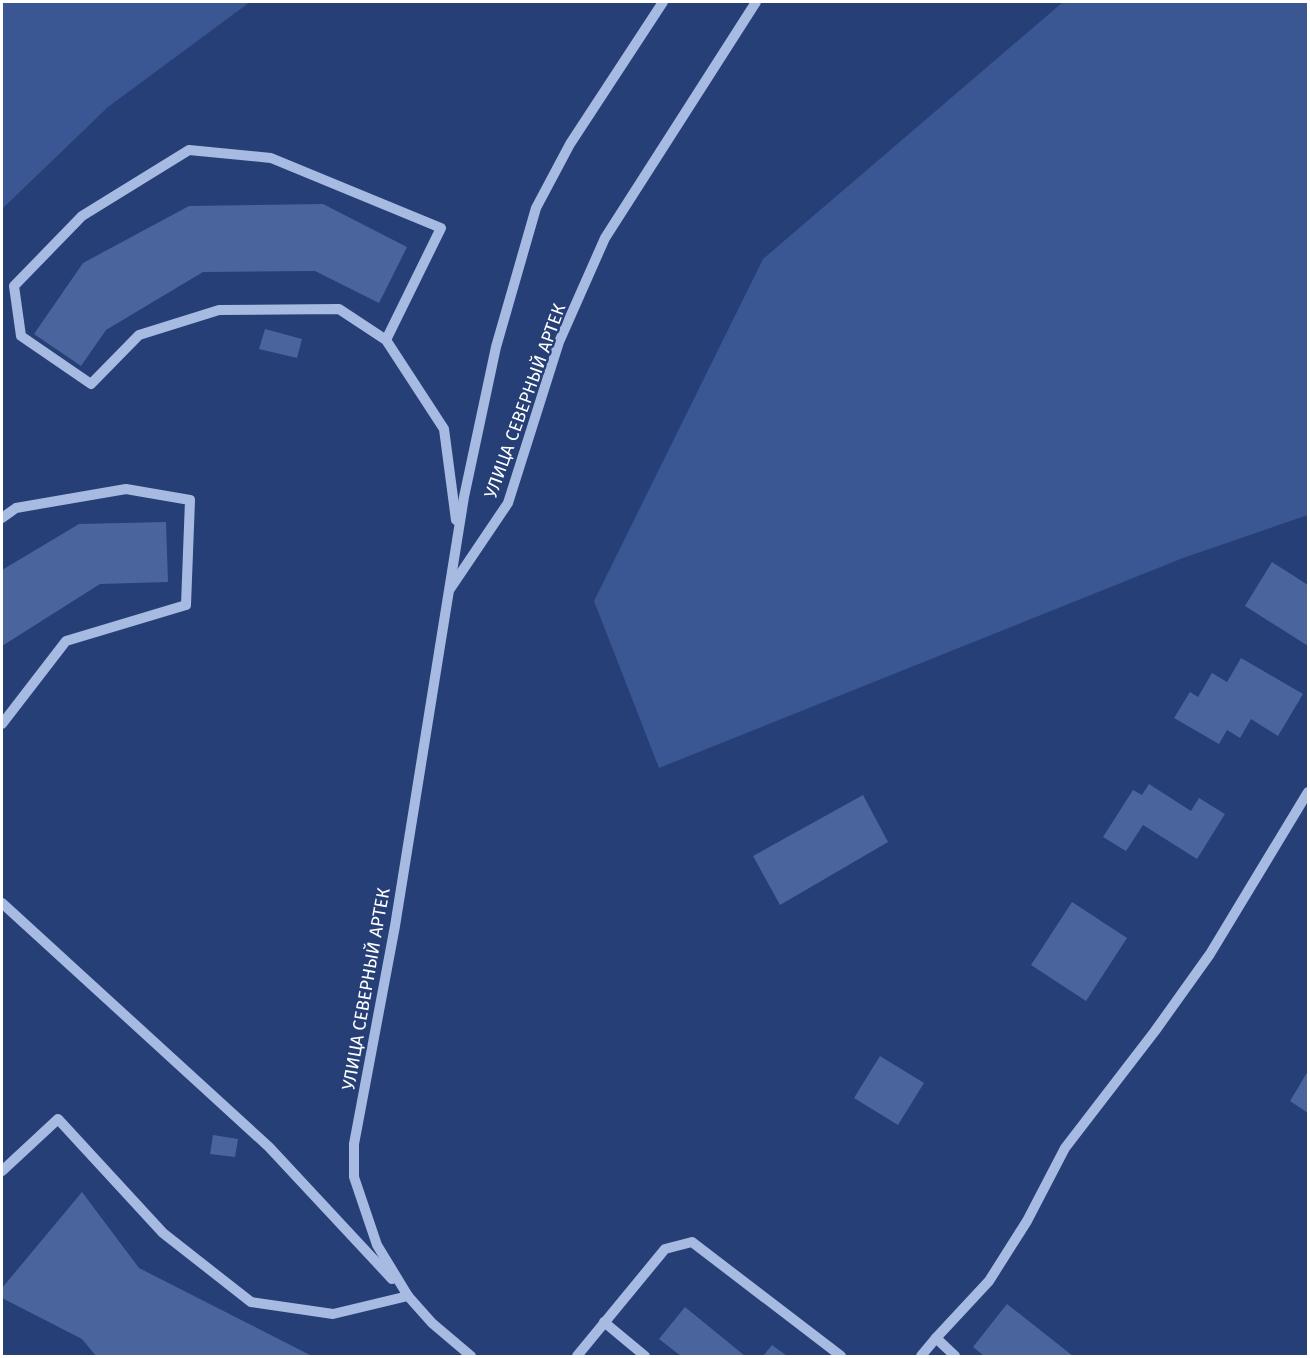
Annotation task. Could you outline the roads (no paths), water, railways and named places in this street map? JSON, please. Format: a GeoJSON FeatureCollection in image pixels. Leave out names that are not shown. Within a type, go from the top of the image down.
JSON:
{"type":"FeatureCollection","features":[{"type":"Feature","properties":{"kind":"street","name":"УЛИЦА СЕВЕРНЫЙ АРТЕК"},"geometry":{"type":"LineString","coordinates":[[471,1356],[432,1323],[408,1296],[377,1245],[354,1177],[354,1144],[395,926],[464,497],[496,347],[536,208],[570,144],[663,2]]}},
{"type":"Feature","properties":{"kind":"street","name":"УЛИЦА СЕВЕРНЫЙ АРТЕК"},"geometry":{"type":"LineString","coordinates":[[449,592],[508,503],[559,342],[605,238],[756,2]]}},
{"type":"Feature","properties":{"kind":"street"},"geometry":{"type":"LineString","coordinates":[[386,340],[441,228],[271,158],[189,150],[82,216],[14,286],[21,336],[91,384],[139,335],[219,310],[339,309],[386,340],[444,429],[458,532]]}},
{"type":"Feature","properties":{"kind":"street"},"geometry":{"type":"LineString","coordinates":[[2,518],[16,508],[126,489],[190,500],[186,605],[66,641],[2,724]]}},
{"type":"Feature","properties":{"kind":"street"},"geometry":{"type":"LineString","coordinates":[[921,1356],[989,1281],[1027,1221],[1065,1148],[1155,1031],[1210,954],[1308,792]]}},
{"type":"Feature","properties":{"kind":"street"},"geometry":{"type":"LineString","coordinates":[[2,903],[269,1147],[408,1296],[333,1314],[250,1302],[163,1233],[58,1119],[2,1171]]}},
{"type":"Feature","properties":{"kind":"street"},"geometry":{"type":"LineString","coordinates":[[577,1356],[665,1249],[693,1242],[841,1356]]}},
{"type":"Feature","properties":{"kind":"street"},"geometry":{"type":"LineString","coordinates":[[604,1322],[645,1356]]}},
{"type":"Feature","properties":{"kind":"street"},"geometry":{"type":"LineString","coordinates":[[936,1338],[955,1356]]}}]}
